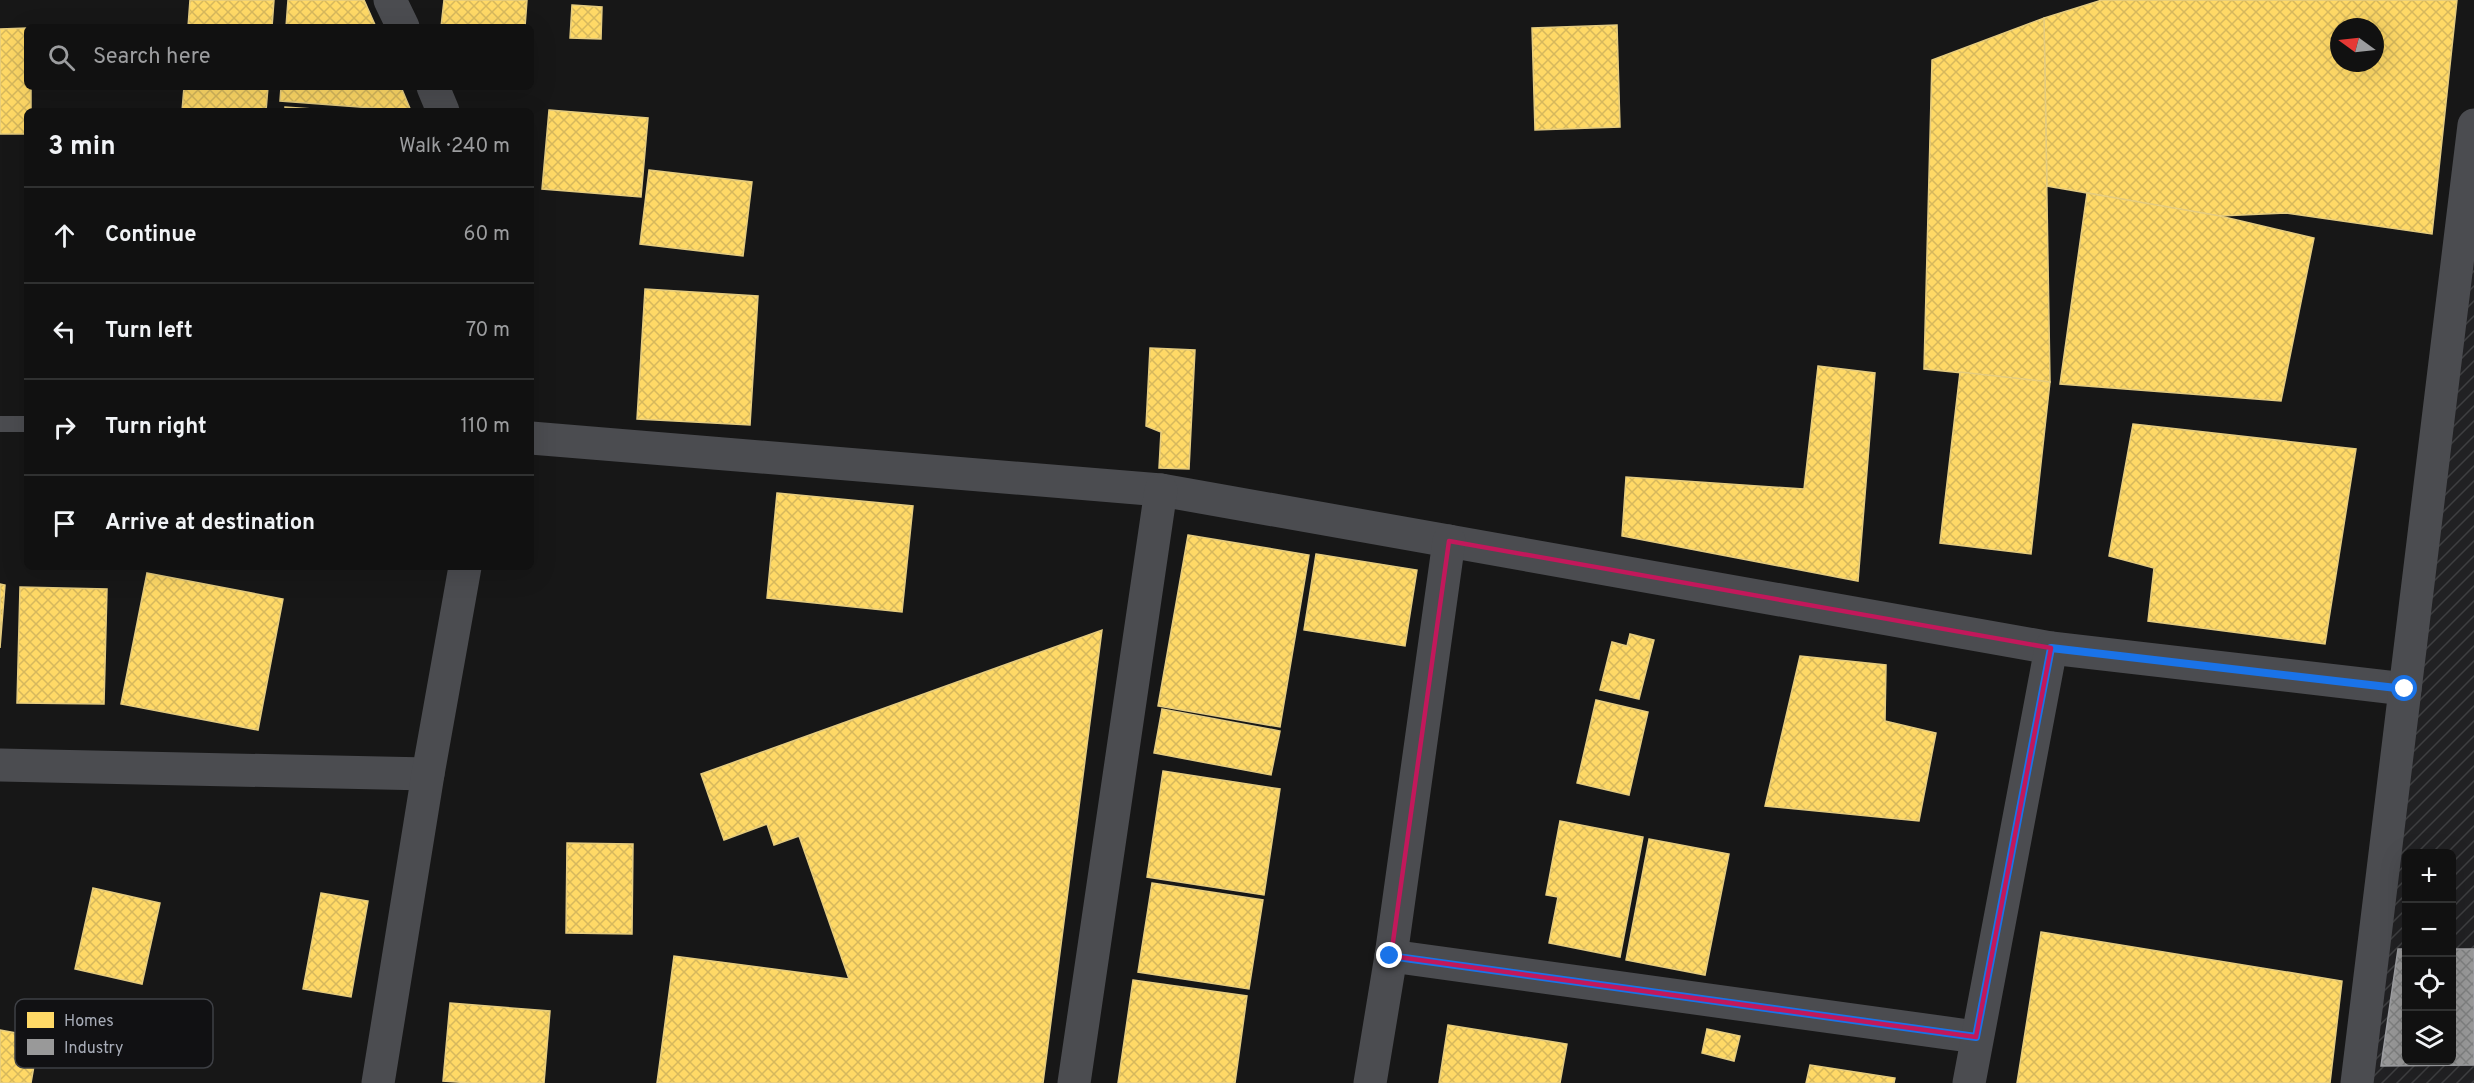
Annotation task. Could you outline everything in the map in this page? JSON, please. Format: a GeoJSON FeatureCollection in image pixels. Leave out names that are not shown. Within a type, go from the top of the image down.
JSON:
{"type":"FeatureCollection","features":[{"type":"Feature","properties":{"kind":"street"},"geometry":{"type":"LineString","coordinates":[[390,0],[402,24]]}},
{"type":"Feature","properties":{"kind":"street"},"geometry":{"type":"LineString","coordinates":[[434,90],[442,108]]}},
{"type":"Feature","properties":{"kind":"street"},"geometry":{"type":"LineString","coordinates":[[2357,1083],[2474,125]]}},
{"type":"Feature","properties":{"kind":"street"},"geometry":{"type":"LineString","coordinates":[[534,438],[1161,490],[2051,648],[2405,689]]}},
{"type":"Feature","properties":{"kind":"street"},"geometry":{"type":"LineString","coordinates":[[1074,1083],[1161,490]]}},
{"type":"Feature","properties":{"kind":"street"},"geometry":{"type":"LineString","coordinates":[[1370,1083],[1449,541]]}},
{"type":"Feature","properties":{"kind":"street"},"geometry":{"type":"LineString","coordinates":[[378,1083],[428,774],[464,570]]}},
{"type":"Feature","properties":{"kind":"street"},"geometry":{"type":"LineString","coordinates":[[1969,1083],[2051,648]]}},
{"type":"Feature","properties":{"kind":"street"},"geometry":{"type":"LineString","coordinates":[[0,765],[428,774]]}},
{"type":"Feature","properties":{"kind":"street"},"geometry":{"type":"LineString","coordinates":[[1390,956],[1976,1037]]}},
{"type":"Feature","properties":{"kind":"lane"},"geometry":{"type":"LineString","coordinates":[[0,424],[24,424]]}},
{"type":"Feature","properties":{"kind":"highlighted area"},"geometry":{"type":"Polygon","coordinates":[[[1449,541],[2051,648],[1976,1037],[1391,956],[1449,541]]]}},
{"type":"Feature","properties":{"kind":"shaded area"},"geometry":{"type":"Polygon","coordinates":[[[2474,146],[2474,1083],[2358,1083],[2474,146]]]}},
{"type":"Feature","properties":{"kind":"building: Homes"},"geometry":{"type":"Polygon","coordinates":[[[190,0],[274,0],[272,24],[188,24],[190,0]]]}},
{"type":"Feature","properties":{"kind":"building: Homes"},"geometry":{"type":"Polygon","coordinates":[[[288,0],[364,0],[375,24],[286,24],[288,0]]]}},
{"type":"Feature","properties":{"kind":"building: Homes"},"geometry":{"type":"Polygon","coordinates":[[[444,0],[527,0],[525,24],[441,24],[444,0]]]}},
{"type":"Feature","properties":{"kind":"building: Homes"},"geometry":{"type":"Polygon","coordinates":[[[2102,0],[2457,0],[2432,234],[2286,213],[2220,216],[2047,186],[2044,18],[2102,0]]]}},
{"type":"Feature","properties":{"kind":"building: Homes"},"geometry":{"type":"Polygon","coordinates":[[[572,5],[602,7],[601,39],[570,38],[572,5]]]}},
{"type":"Feature","properties":{"kind":"building: Homes"},"geometry":{"type":"Polygon","coordinates":[[[2044,18],[2050,382],[1924,369],[1932,60],[2044,18]]]}},
{"type":"Feature","properties":{"kind":"building: Homes"},"geometry":{"type":"Polygon","coordinates":[[[1617,25],[1620,127],[1535,130],[1532,28],[1617,25]]]}},
{"type":"Feature","properties":{"kind":"building: Homes"},"geometry":{"type":"Polygon","coordinates":[[[24,28],[24,90],[31,90],[31,108],[24,108],[24,134],[0,134],[0,29],[24,28]]]}},
{"type":"Feature","properties":{"kind":"building: Homes"},"geometry":{"type":"Polygon","coordinates":[[[184,90],[268,90],[266,108],[182,108],[184,90]]]}},
{"type":"Feature","properties":{"kind":"building: Homes"},"geometry":{"type":"Polygon","coordinates":[[[281,90],[402,90],[410,108],[372,108],[280,101],[281,90]]]}},
{"type":"Feature","properties":{"kind":"building: Homes"},"geometry":{"type":"Polygon","coordinates":[[[549,110],[648,118],[641,197],[542,189],[549,110]]]}},
{"type":"Feature","properties":{"kind":"building: Homes"},"geometry":{"type":"Polygon","coordinates":[[[649,170],[752,182],[743,256],[640,244],[649,170]]]}},
{"type":"Feature","properties":{"kind":"building: Homes"},"geometry":{"type":"Polygon","coordinates":[[[2087,193],[2220,216],[2314,238],[2281,401],[2060,384],[2087,193]]]}},
{"type":"Feature","properties":{"kind":"building: Homes"},"geometry":{"type":"Polygon","coordinates":[[[645,289],[758,296],[750,425],[637,419],[645,289]]]}},
{"type":"Feature","properties":{"kind":"building: Homes"},"geometry":{"type":"Polygon","coordinates":[[[1150,348],[1195,350],[1189,469],[1159,468],[1161,432],[1146,426],[1150,348]]]}},
{"type":"Feature","properties":{"kind":"building: Homes"},"geometry":{"type":"Polygon","coordinates":[[[1818,366],[1875,373],[1858,581],[1622,536],[1626,477],[1804,489],[1818,366]]]}},
{"type":"Feature","properties":{"kind":"building: Homes"},"geometry":{"type":"Polygon","coordinates":[[[1960,372],[2050,382],[2031,554],[1940,543],[1960,372]]]}},
{"type":"Feature","properties":{"kind":"building: Homes"},"geometry":{"type":"Polygon","coordinates":[[[2133,424],[2356,449],[2325,644],[2148,621],[2154,568],[2109,556],[2133,424]]]}},
{"type":"Feature","properties":{"kind":"building: Homes"},"geometry":{"type":"Polygon","coordinates":[[[777,493],[913,506],[902,612],[767,598],[777,493]]]}},
{"type":"Feature","properties":{"kind":"building: Homes"},"geometry":{"type":"Polygon","coordinates":[[[1188,535],[1309,555],[1280,727],[1158,706],[1188,535]]]}},
{"type":"Feature","properties":{"kind":"building: Homes"},"geometry":{"type":"Polygon","coordinates":[[[1316,554],[1417,570],[1405,646],[1304,630],[1316,554]]]}},
{"type":"Feature","properties":{"kind":"building: Homes"},"geometry":{"type":"Polygon","coordinates":[[[147,573],[283,599],[258,730],[121,704],[147,573]]]}},
{"type":"Feature","properties":{"kind":"building: Homes"},"geometry":{"type":"Polygon","coordinates":[[[0,584],[5,585],[0,648],[0,584]]]}},
{"type":"Feature","properties":{"kind":"building: Homes"},"geometry":{"type":"Polygon","coordinates":[[[20,587],[107,589],[104,704],[17,703],[20,587]]]}},
{"type":"Feature","properties":{"kind":"building: Homes"},"geometry":{"type":"Polygon","coordinates":[[[1102,630],[1043,1083],[657,1083],[674,956],[849,979],[799,836],[774,845],[767,824],[724,840],[701,774],[1102,630]]]}},
{"type":"Feature","properties":{"kind":"building: Homes"},"geometry":{"type":"Polygon","coordinates":[[[1630,634],[1654,640],[1639,699],[1600,690],[1612,642],[1627,646],[1630,634]]]}},
{"type":"Feature","properties":{"kind":"building: Homes"},"geometry":{"type":"Polygon","coordinates":[[[1800,656],[1886,665],[1885,721],[1936,733],[1919,821],[1765,806],[1800,656]]]}},
{"type":"Feature","properties":{"kind":"building: Homes"},"geometry":{"type":"Polygon","coordinates":[[[1596,700],[1648,712],[1629,795],[1577,783],[1596,700]]]}},
{"type":"Feature","properties":{"kind":"building: Homes"},"geometry":{"type":"Polygon","coordinates":[[[1162,709],[1280,731],[1271,775],[1154,753],[1162,709]]]}},
{"type":"Feature","properties":{"kind":"building: Homes"},"geometry":{"type":"Polygon","coordinates":[[[1163,771],[1280,789],[1264,895],[1147,877],[1163,771]]]}},
{"type":"Feature","properties":{"kind":"building: Homes"},"geometry":{"type":"Polygon","coordinates":[[[1560,821],[1643,837],[1620,957],[1549,943],[1558,897],[1546,895],[1560,821]]]}},
{"type":"Feature","properties":{"kind":"building: Homes"},"geometry":{"type":"Polygon","coordinates":[[[1649,839],[1729,854],[1705,975],[1626,960],[1649,839]]]}},
{"type":"Feature","properties":{"kind":"building: Homes"},"geometry":{"type":"Polygon","coordinates":[[[567,843],[633,844],[632,934],[566,933],[567,843]]]}},
{"type":"Feature","properties":{"kind":"building: Homes"},"geometry":{"type":"Polygon","coordinates":[[[1152,883],[1263,900],[1249,989],[1138,972],[1152,883]]]}},
{"type":"Feature","properties":{"kind":"building: Homes"},"geometry":{"type":"Polygon","coordinates":[[[93,888],[160,903],[142,984],[75,969],[93,888]]]}},
{"type":"Feature","properties":{"kind":"building: Homes"},"geometry":{"type":"Polygon","coordinates":[[[321,893],[368,901],[351,997],[303,989],[321,893]]]}},
{"type":"Feature","properties":{"kind":"building: Homes"},"geometry":{"type":"Polygon","coordinates":[[[2041,932],[2342,981],[2330,1083],[2017,1083],[2041,932]]]}},
{"type":"Feature","properties":{"kind":"building: Homes"},"geometry":{"type":"Polygon","coordinates":[[[1133,980],[1247,996],[1235,1083],[1118,1083],[1133,980]]]}},
{"type":"Feature","properties":{"kind":"building: Homes"},"geometry":{"type":"Polygon","coordinates":[[[450,1003],[550,1011],[544,1083],[443,1081],[450,1003]]]}},
{"type":"Feature","properties":{"kind":"building: Homes"},"geometry":{"type":"Polygon","coordinates":[[[1448,1025],[1567,1044],[1560,1083],[1439,1083],[1448,1025]]]}},
{"type":"Feature","properties":{"kind":"building: Homes"},"geometry":{"type":"Polygon","coordinates":[[[1707,1029],[1740,1036],[1734,1061],[1702,1053],[1707,1029]]]}},
{"type":"Feature","properties":{"kind":"building: Homes"},"geometry":{"type":"Polygon","coordinates":[[[0,1030],[15,1033],[15,1068],[34,1068],[31,1083],[0,1083],[0,1030]]]}},
{"type":"Feature","properties":{"kind":"building: Homes"},"geometry":{"type":"Polygon","coordinates":[[[1810,1065],[1895,1078],[1894,1083],[1806,1083],[1810,1065]]]}},
{"type":"Feature","properties":{"kind":"building: Industry"},"geometry":{"type":"Polygon","coordinates":[[[2398,949],[2402,949],[2402,1065],[2456,1065],[2456,949],[2474,949],[2474,1065],[2381,1066],[2398,949]]]}},
{"type":"Feature","properties":{"kind":"route"},"geometry":{"type":"LineString","coordinates":[[1390,956],[1976,1037],[2051,648],[2405,689]]}}]}
